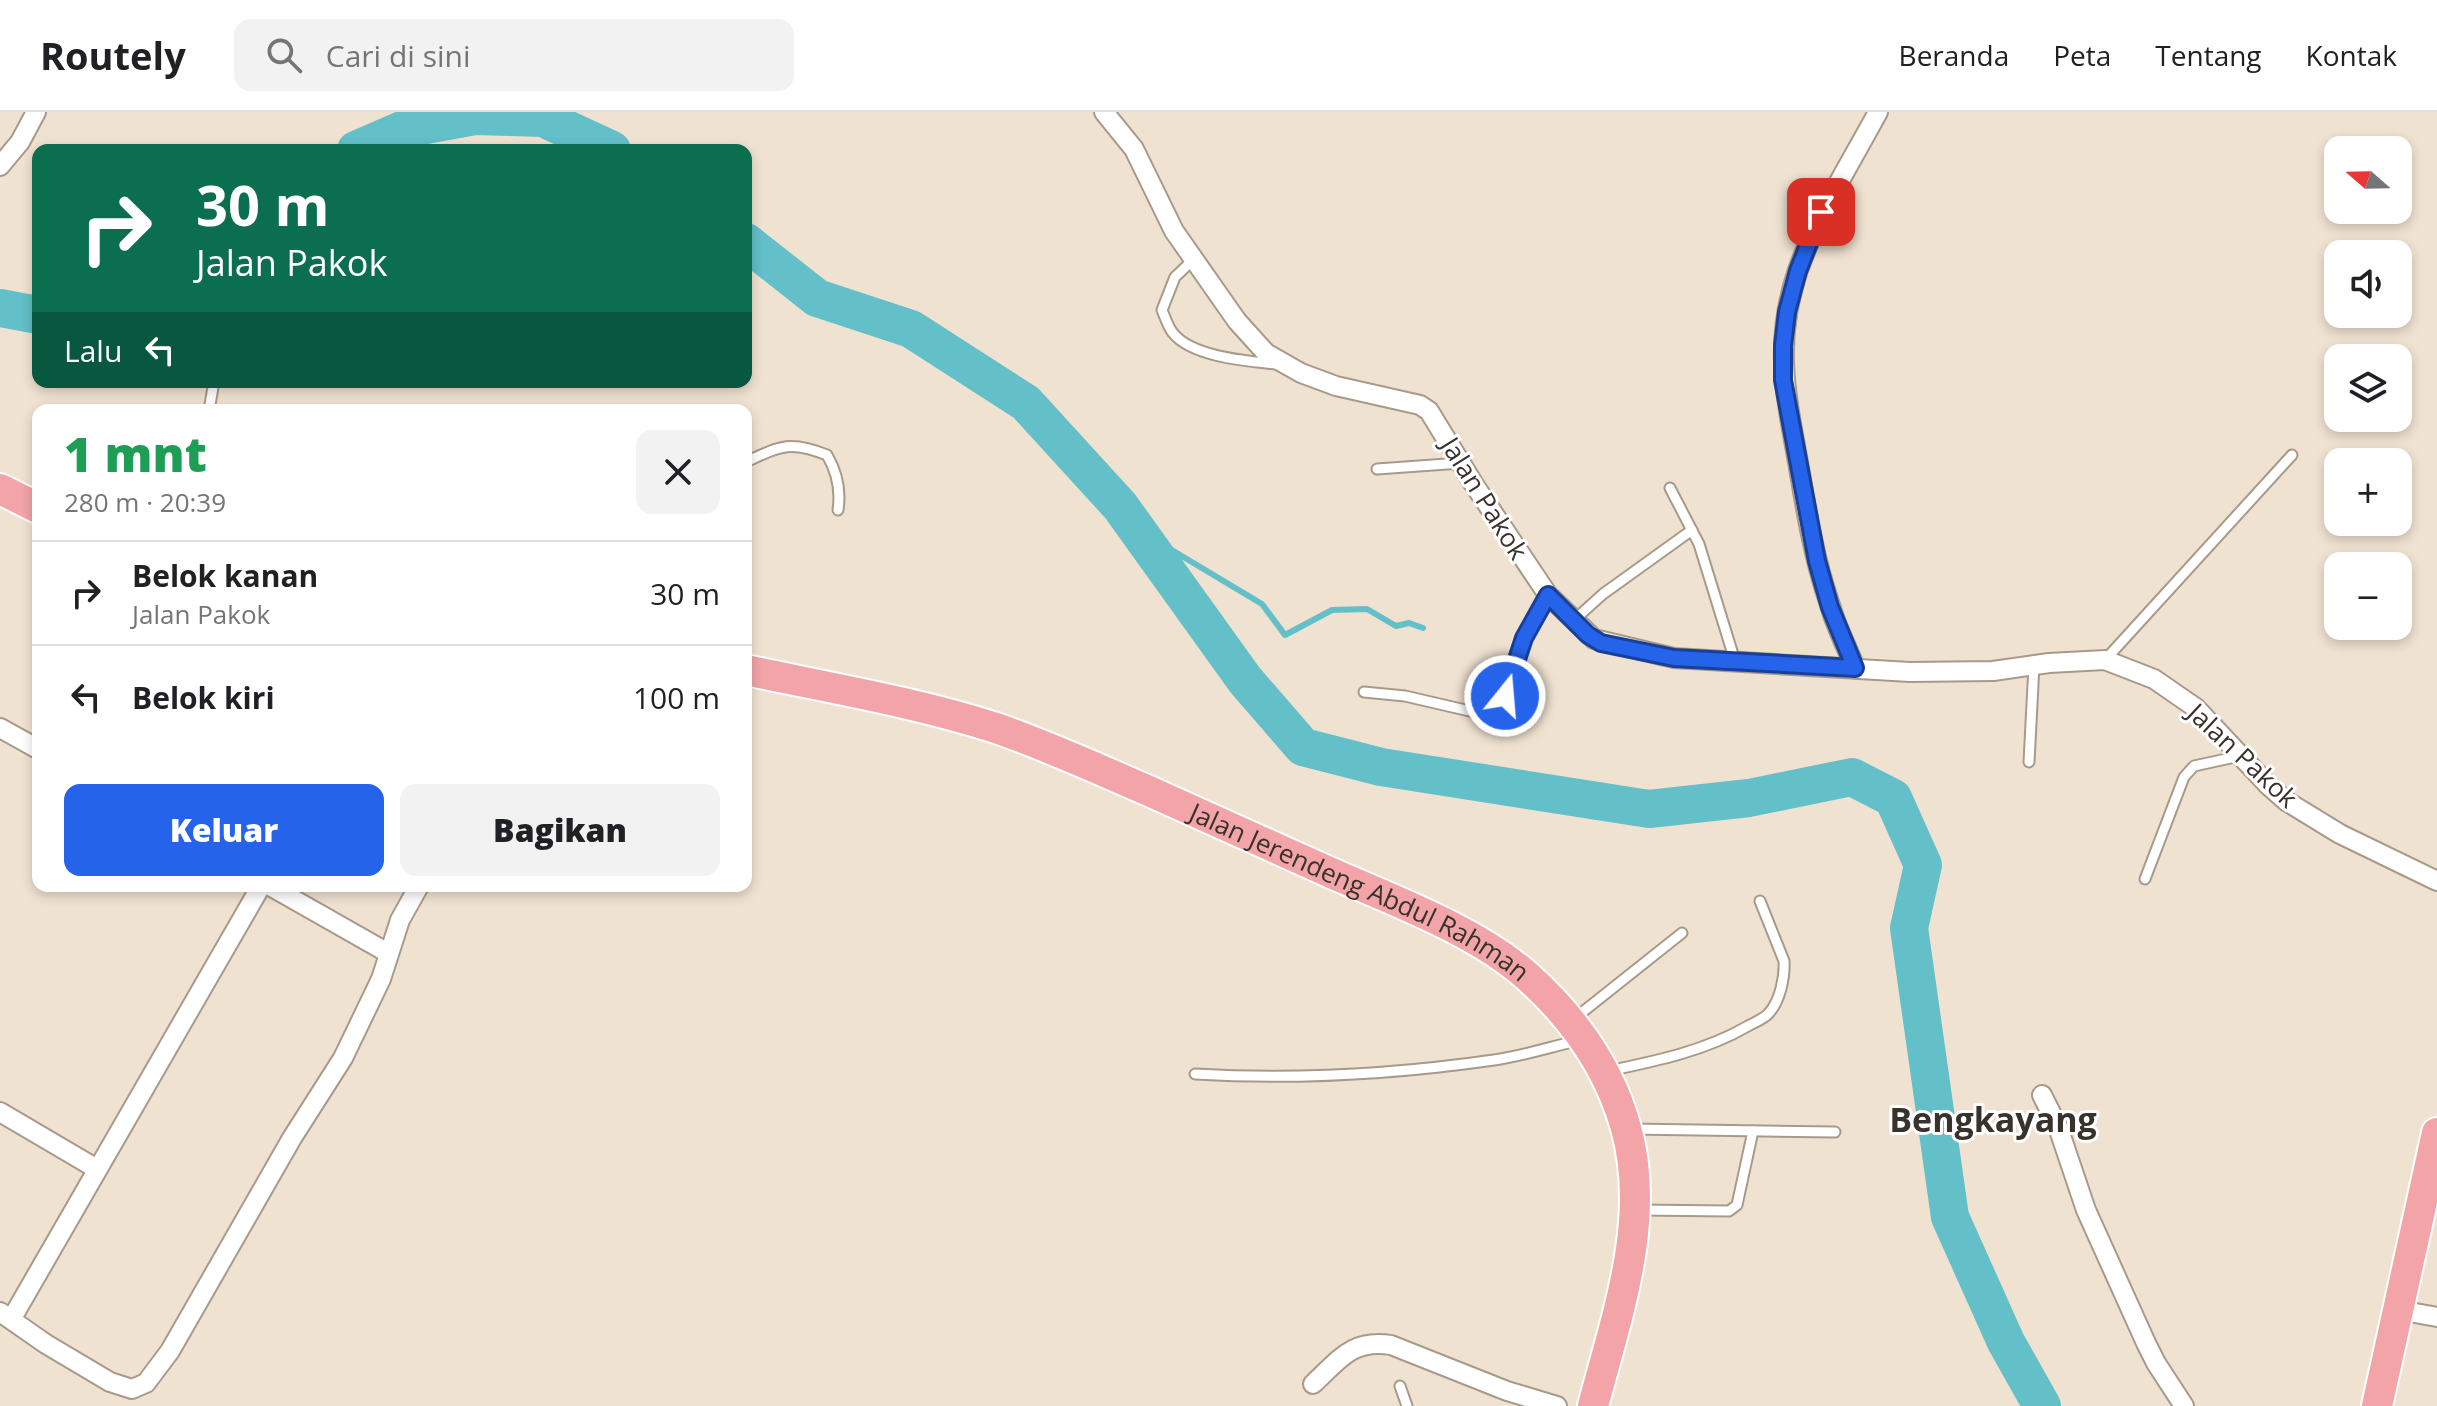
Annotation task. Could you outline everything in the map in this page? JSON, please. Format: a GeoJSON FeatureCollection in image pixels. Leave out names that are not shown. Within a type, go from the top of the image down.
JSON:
{"type":"FeatureCollection","features":[{"type":"Feature","properties":{"kind":"highway"},"geometry":{"type":"LineString","coordinates":[[0,489],[32,505]]}},
{"type":"Feature","properties":{"kind":"highway","name":"Jalan Jerendeng Abdul Rahman"},"geometry":{"type":"LineString","coordinates":[[752,671],[913,705],[993,727],[1084,762],[1458,931],[1509,962],[1578,1030],[1605,1071],[1627,1129],[1633,1170],[1633,1239],[1593,1406]]}},
{"type":"Feature","properties":{"kind":"highway"},"geometry":{"type":"LineString","coordinates":[[2377,1406],[2437,1133]]}},
{"type":"Feature","properties":{"kind":"street"},"geometry":{"type":"LineString","coordinates":[[0,166],[20,142],[36,112]]}},
{"type":"Feature","properties":{"kind":"street","name":"Jalan Pakok"},"geometry":{"type":"LineString","coordinates":[[1104,112],[1134,149],[1174,231],[1237,321],[1266,353],[1283,365],[1336,386],[1425,408],[1433,415],[1473,483],[1542,587],[1573,621],[1601,643],[1674,658],[1910,672],[1993,671],[2105,660],[2154,679],[2196,708],[2286,801],[2340,834],[2437,881]]}},
{"type":"Feature","properties":{"kind":"street"},"geometry":{"type":"LineString","coordinates":[[1855,668],[1830,607],[1817,561],[1783,380],[1783,346],[1787,312],[1798,271],[1821,212],[1878,112]]}},
{"type":"Feature","properties":{"kind":"street"},"geometry":{"type":"LineString","coordinates":[[0,728],[32,746]]}},
{"type":"Feature","properties":{"kind":"street"},"geometry":{"type":"LineString","coordinates":[[258,892],[97,1169],[6,1315],[46,1344],[124,1389],[146,1383],[170,1351],[292,1138],[343,1058],[381,979],[400,920],[416,892]]}},
{"type":"Feature","properties":{"kind":"street"},"geometry":{"type":"LineString","coordinates":[[281,892],[388,953]]}},
{"type":"Feature","properties":{"kind":"street"},"geometry":{"type":"LineString","coordinates":[[2042,1095],[2058,1127],[2086,1210],[2146,1343],[2184,1406]]}},
{"type":"Feature","properties":{"kind":"street"},"geometry":{"type":"LineString","coordinates":[[0,1112],[97,1169]]}},
{"type":"Feature","properties":{"kind":"street"},"geometry":{"type":"LineString","coordinates":[[2398,1310],[2437,1317]]}},
{"type":"Feature","properties":{"kind":"street"},"geometry":{"type":"LineString","coordinates":[[1313,1384],[1354,1347],[1375,1343],[1391,1345],[1507,1391],[1557,1406]]}},
{"type":"Feature","properties":{"kind":"lane"},"geometry":{"type":"LineString","coordinates":[[1194,259],[1175,277],[1162,310],[1173,333],[1191,346],[1213,354],[1283,365]]}},
{"type":"Feature","properties":{"kind":"lane"},"geometry":{"type":"LineString","coordinates":[[752,459],[780,447],[796,445],[827,455],[835,469],[840,498],[838,510]]}},
{"type":"Feature","properties":{"kind":"lane"},"geometry":{"type":"LineString","coordinates":[[2105,660],[2292,455]]}},
{"type":"Feature","properties":{"kind":"lane"},"geometry":{"type":"LineString","coordinates":[[1377,469],[1461,463]]}},
{"type":"Feature","properties":{"kind":"lane"},"geometry":{"type":"LineString","coordinates":[[1670,488],[1706,566],[1735,661]]}},
{"type":"Feature","properties":{"kind":"lane"},"geometry":{"type":"LineString","coordinates":[[1573,621],[1603,594],[1692,530]]}},
{"type":"Feature","properties":{"kind":"lane"},"geometry":{"type":"LineString","coordinates":[[1364,692],[1405,696],[1474,712],[1485,713],[1497,708],[1505,696],[1542,587]]}},
{"type":"Feature","properties":{"kind":"lane"},"geometry":{"type":"LineString","coordinates":[[2029,762],[2034,665]]}},
{"type":"Feature","properties":{"kind":"lane"},"geometry":{"type":"LineString","coordinates":[[2145,879],[2184,777],[2194,766],[2240,756]]}},
{"type":"Feature","properties":{"kind":"lane"},"geometry":{"type":"LineString","coordinates":[[1605,1071],[1668,1059],[1738,1032],[1770,1013],[1785,971],[1784,961],[1760,901]]}},
{"type":"Feature","properties":{"kind":"lane"},"geometry":{"type":"LineString","coordinates":[[1195,1074],[1374,1073],[1497,1060],[1578,1030],[1682,933]]}},
{"type":"Feature","properties":{"kind":"lane"},"geometry":{"type":"LineString","coordinates":[[1627,1129],[1835,1132]]}},
{"type":"Feature","properties":{"kind":"lane"},"geometry":{"type":"LineString","coordinates":[[1635,1210],[1729,1211],[1740,1200],[1753,1131]]}},
{"type":"Feature","properties":{"kind":"lane"},"geometry":{"type":"LineString","coordinates":[[1400,1386],[1407,1406]]}},
{"type":"Feature","properties":{"kind":"waterway"},"geometry":{"type":"LineString","coordinates":[[370,144],[404,129],[475,116],[543,118],[599,144]]}},
{"type":"Feature","properties":{"kind":"waterway"},"geometry":{"type":"LineString","coordinates":[[752,247],[817,298],[911,329],[1026,403],[1120,506],[1245,680],[1303,747],[1381,767],[1649,809],[1749,798],[1852,777],[1893,798],[1923,865],[1909,928],[1950,1217],[2006,1342],[2042,1406]]}},
{"type":"Feature","properties":{"kind":"waterway"},"geometry":{"type":"LineString","coordinates":[[0,308],[32,314]]}},
{"type":"Feature","properties":{"kind":"waterway"},"geometry":{"type":"LineString","coordinates":[[1135,528],[1262,604],[1285,635],[1332,610],[1367,609],[1396,626],[1409,623],[1423,628]]}},
{"type":"Feature","properties":{"kind":"district","name":"Bengkayang"},"geometry":{"type":"Point","coordinates":[1993,1119]}},
{"type":"Feature","properties":{"kind":"route"},"geometry":{"type":"LineString","coordinates":[[1505,696],[1524,638],[1548,595],[1588,635],[1601,643],[1674,658],[1855,668],[1830,607],[1817,561],[1783,380],[1787,312],[1798,271],[1821,212]]}}]}
